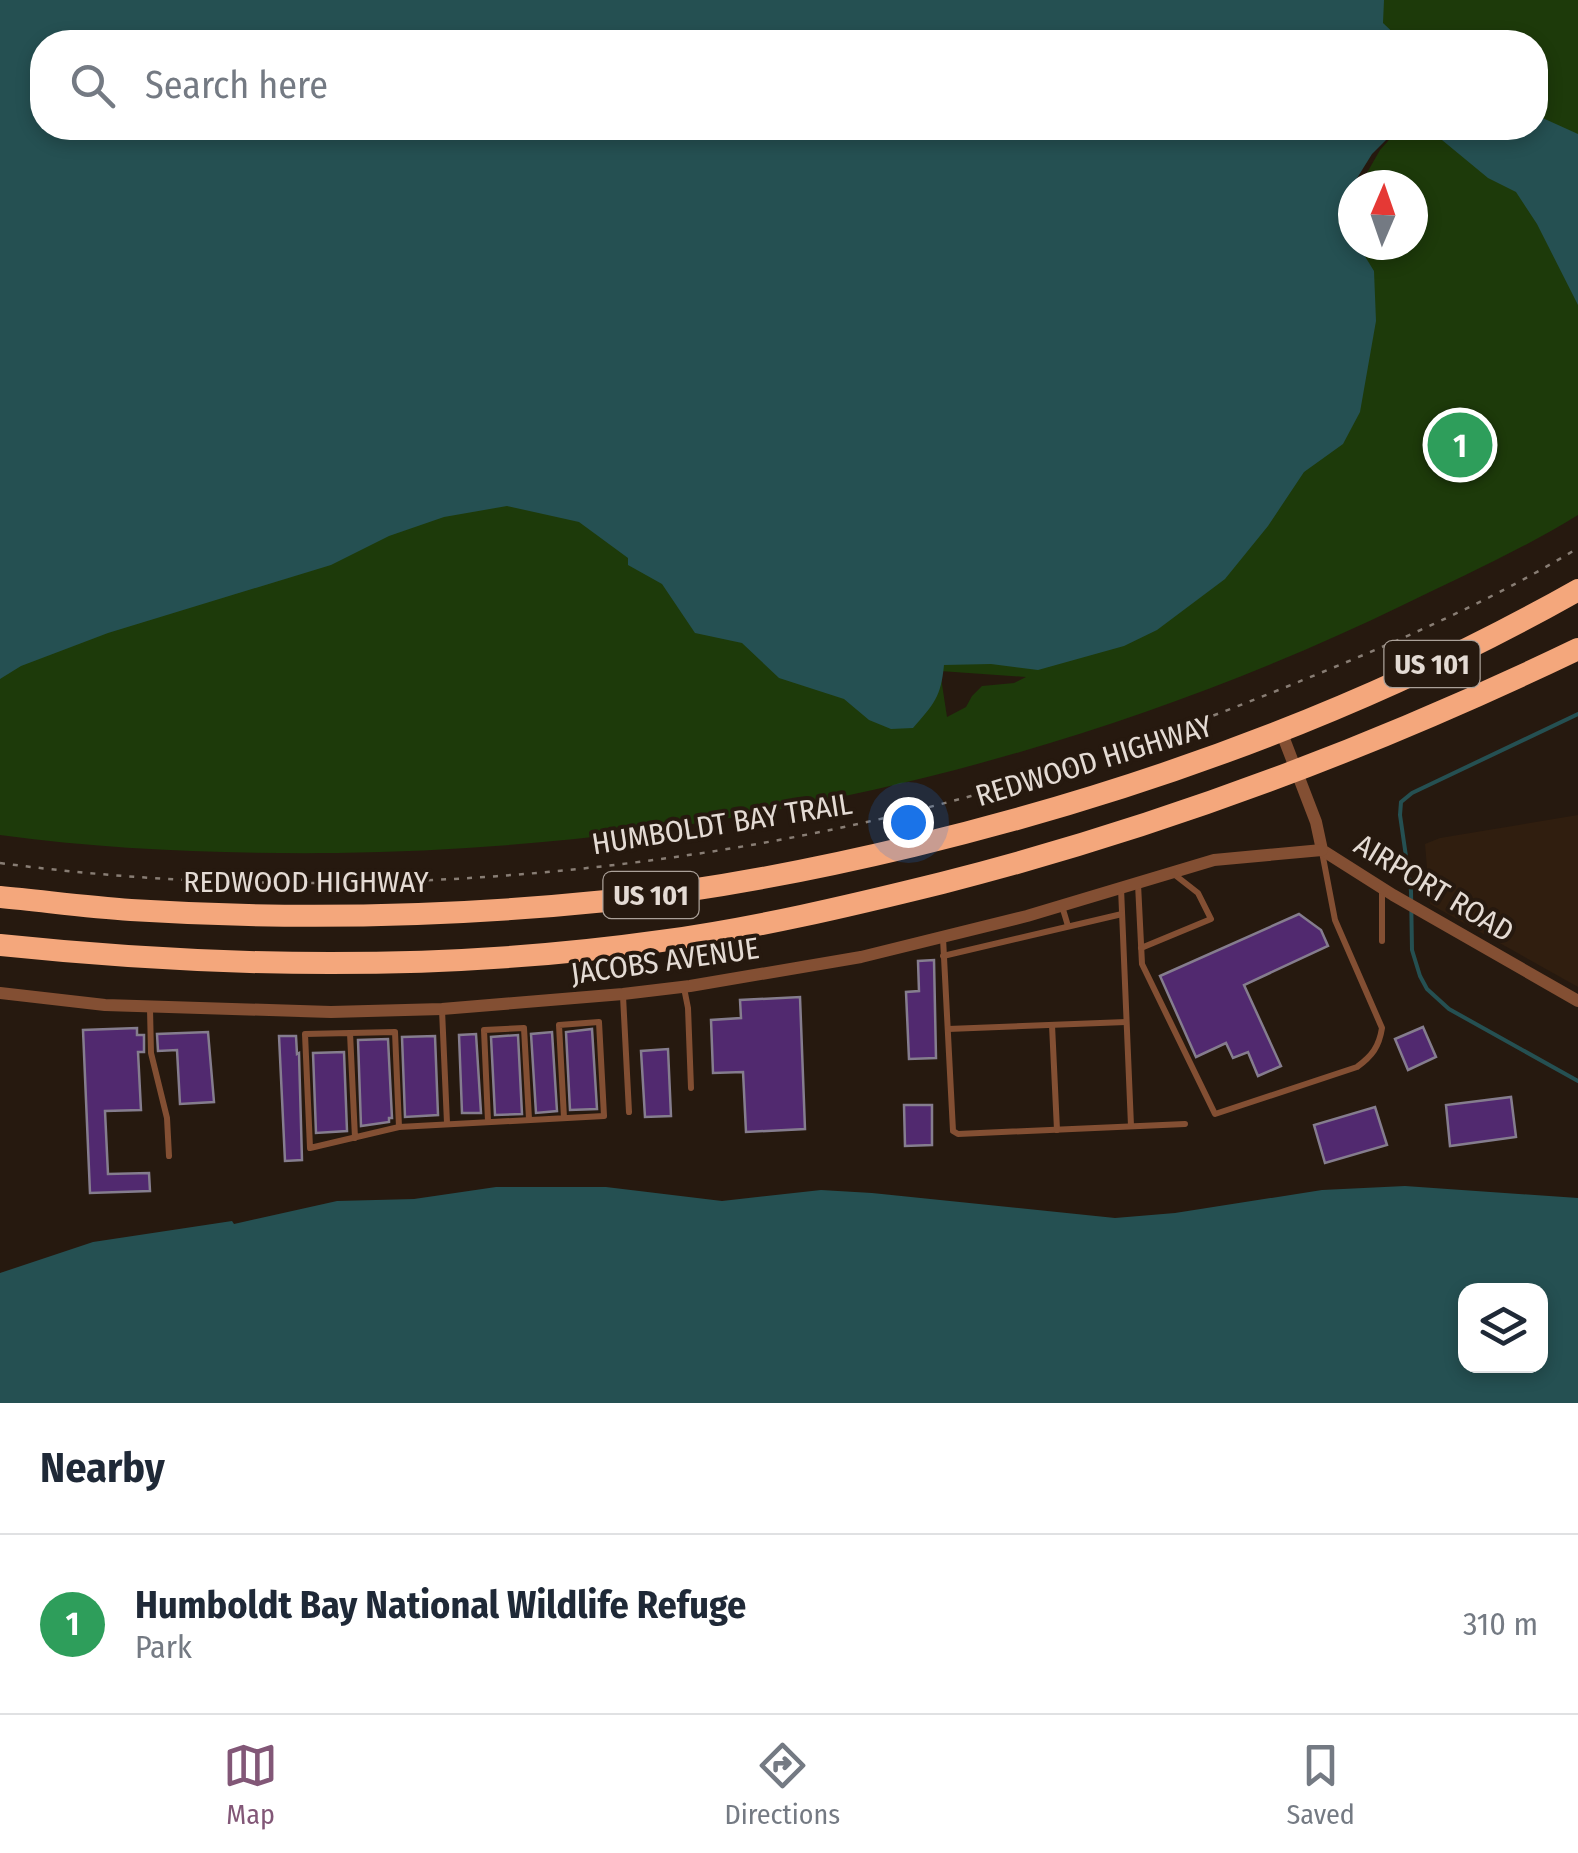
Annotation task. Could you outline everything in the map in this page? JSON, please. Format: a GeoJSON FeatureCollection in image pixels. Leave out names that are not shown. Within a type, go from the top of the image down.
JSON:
{"type":"FeatureCollection","features":[{"type":"Feature","properties":{"kind":"highway","name":"REDWOOD HIGHWAY"},"geometry":{"type":"LineString","coordinates":[[0,896],[126,910],[279,916],[445,912],[608,901],[817,868],[1053,810],[1149,780],[1281,731],[1420,670],[1578,590]]}},
{"type":"Feature","properties":{"kind":"highway","name":"US 101"},"geometry":{"type":"LineString","coordinates":[[0,944],[98,955],[332,964],[555,953],[762,924],[1048,856],[1174,816],[1436,715],[1578,649]]}},
{"type":"Feature","properties":{"kind":"street","name":"AIRPORT ROAD"},"geometry":{"type":"LineString","coordinates":[[1281,731],[1316,822],[1322,850],[1578,1001]]}},
{"type":"Feature","properties":{"kind":"street","name":"JACOBS AVENUE"},"geometry":{"type":"LineString","coordinates":[[0,994],[150,1008],[331,1012],[442,1009],[623,994],[861,957],[1062,906],[1214,860],[1322,850]]}},
{"type":"Feature","properties":{"kind":"lane"},"geometry":{"type":"LineString","coordinates":[[1138,883],[1142,964],[1215,1114],[1357,1066],[1372,1056],[1380,1041],[1382,1028],[1335,920],[1322,850]]}},
{"type":"Feature","properties":{"kind":"lane"},"geometry":{"type":"LineString","coordinates":[[1141,948],[1211,919],[1198,893],[1172,872]]}},
{"type":"Feature","properties":{"kind":"lane"},"geometry":{"type":"LineString","coordinates":[[1121,888],[1131,1126]]}},
{"type":"Feature","properties":{"kind":"lane"},"geometry":{"type":"LineString","coordinates":[[1382,941],[1387,891]]}},
{"type":"Feature","properties":{"kind":"lane"},"geometry":{"type":"LineString","coordinates":[[1062,906],[1068,926]]}},
{"type":"Feature","properties":{"kind":"lane"},"geometry":{"type":"LineString","coordinates":[[944,956],[1122,914]]}},
{"type":"Feature","properties":{"kind":"lane"},"geometry":{"type":"LineString","coordinates":[[942,937],[953,1131],[958,1134],[1185,1124]]}},
{"type":"Feature","properties":{"kind":"lane"},"geometry":{"type":"LineString","coordinates":[[684,986],[691,1088]]}},
{"type":"Feature","properties":{"kind":"lane"},"geometry":{"type":"LineString","coordinates":[[623,994],[629,1112]]}},
{"type":"Feature","properties":{"kind":"lane"},"geometry":{"type":"LineString","coordinates":[[150,1008],[150,1053],[166,1118],[169,1156]]}},
{"type":"Feature","properties":{"kind":"lane"},"geometry":{"type":"LineString","coordinates":[[442,1009],[447,1124]]}},
{"type":"Feature","properties":{"kind":"lane"},"geometry":{"type":"LineString","coordinates":[[399,1128],[395,1032],[306,1034],[310,1148],[399,1128],[604,1116],[599,1022],[559,1024],[564,1118]]}},
{"type":"Feature","properties":{"kind":"lane"},"geometry":{"type":"LineString","coordinates":[[948,1029],[1126,1022]]}},
{"type":"Feature","properties":{"kind":"lane"},"geometry":{"type":"LineString","coordinates":[[1052,1025],[1057,1130]]}},
{"type":"Feature","properties":{"kind":"lane"},"geometry":{"type":"LineString","coordinates":[[488,1122],[484,1030],[510,1028],[524,1028],[528,1119]]}},
{"type":"Feature","properties":{"kind":"lane"},"geometry":{"type":"LineString","coordinates":[[350,1033],[355,1138]]}},
{"type":"Feature","properties":{"kind":"path","name":"HUMBOLDT BAY TRAIL"},"geometry":{"type":"LineString","coordinates":[[0,863],[155,878],[366,882],[572,869],[806,834],[970,796],[1172,733],[1418,630],[1578,548]]}},
{"type":"Feature","properties":{"kind":"shaded area"},"geometry":{"type":"Polygon","coordinates":[[[1578,815],[1578,987],[1430,904],[1425,844],[1440,838],[1578,815]]]}},
{"type":"Feature","properties":{"kind":"green space"},"geometry":{"type":"Polygon","coordinates":[[[0,0],[1578,0],[1578,515],[1514,551],[1277,662],[1148,711],[1017,753],[884,787],[748,815],[612,835],[475,848],[337,853],[168,850],[0,835],[0,0]],[[30,30],[30,140],[1385,140],[1368,153],[1360,170],[1338,170],[1338,260],[1428,260],[1428,170],[1369,170],[1389,140],[1548,140],[1548,30],[30,30]],[[940,671],[947,717],[966,707],[982,686],[1014,683],[1026,677],[940,671]]]}},
{"type":"Feature","properties":{"kind":"water"},"geometry":{"type":"Polygon","coordinates":[[[0,0],[1384,0],[1383,23],[1390,30],[30,30],[30,140],[1386,140],[1362,170],[1338,170],[1338,260],[1367,260],[1374,271],[1376,321],[1360,412],[1343,444],[1304,472],[1268,526],[1225,579],[1157,630],[1124,646],[1038,670],[991,664],[944,665],[935,700],[913,728],[891,729],[869,720],[844,699],[779,678],[742,643],[695,633],[662,584],[628,565],[628,558],[579,522],[507,506],[444,517],[389,536],[331,565],[108,633],[21,666],[0,679],[0,0]]]}},
{"type":"Feature","properties":{"kind":"water"},"geometry":{"type":"Polygon","coordinates":[[[1548,120],[1578,134],[1578,305],[1537,224],[1516,192],[1488,178],[1442,140],[1548,140],[1548,120]]]}},
{"type":"Feature","properties":{"kind":"water"},"geometry":{"type":"Polygon","coordinates":[[[1405,1186],[1578,1198],[1578,1403],[0,1403],[0,1273],[93,1242],[232,1221],[234,1224],[337,1201],[414,1199],[496,1187],[606,1187],[722,1201],[821,1190],[1115,1218],[1175,1213],[1322,1190],[1405,1186]]]}},
{"type":"Feature","properties":{"kind":"building"},"geometry":{"type":"Polygon","coordinates":[[[1299,914],[1321,930],[1328,946],[1244,985],[1281,1066],[1258,1076],[1248,1052],[1233,1058],[1226,1043],[1196,1057],[1160,976],[1299,914]]]}},
{"type":"Feature","properties":{"kind":"building"},"geometry":{"type":"Polygon","coordinates":[[[934,960],[936,1058],[909,1059],[906,992],[919,991],[918,961],[934,960]]]}},
{"type":"Feature","properties":{"kind":"building"},"geometry":{"type":"Polygon","coordinates":[[[800,997],[805,1129],[746,1132],[743,1072],[713,1073],[711,1020],[741,1018],[740,1000],[800,997]]]}},
{"type":"Feature","properties":{"kind":"building"},"geometry":{"type":"Polygon","coordinates":[[[1423,1027],[1436,1057],[1408,1070],[1395,1039],[1423,1027]]]}},
{"type":"Feature","properties":{"kind":"building"},"geometry":{"type":"Polygon","coordinates":[[[137,1028],[137,1035],[144,1035],[144,1052],[138,1052],[141,1110],[105,1111],[108,1174],[149,1173],[150,1191],[90,1193],[83,1030],[137,1028]]]}},
{"type":"Feature","properties":{"kind":"building"},"geometry":{"type":"Polygon","coordinates":[[[592,1029],[597,1109],[570,1110],[566,1032],[592,1029]]]}},
{"type":"Feature","properties":{"kind":"building"},"geometry":{"type":"Polygon","coordinates":[[[208,1032],[214,1102],[180,1104],[177,1050],[158,1051],[157,1034],[208,1032]]]}},
{"type":"Feature","properties":{"kind":"building"},"geometry":{"type":"Polygon","coordinates":[[[552,1032],[557,1111],[536,1113],[531,1034],[552,1032]]]}},
{"type":"Feature","properties":{"kind":"building"},"geometry":{"type":"Polygon","coordinates":[[[476,1034],[481,1113],[462,1113],[459,1035],[476,1034]]]}},
{"type":"Feature","properties":{"kind":"building"},"geometry":{"type":"Polygon","coordinates":[[[518,1035],[522,1114],[495,1115],[491,1037],[518,1035]]]}},
{"type":"Feature","properties":{"kind":"building"},"geometry":{"type":"Polygon","coordinates":[[[279,1036],[296,1036],[302,1160],[285,1161],[279,1036]]]}},
{"type":"Feature","properties":{"kind":"building"},"geometry":{"type":"Polygon","coordinates":[[[435,1036],[438,1115],[405,1117],[402,1037],[435,1036]]]}},
{"type":"Feature","properties":{"kind":"building"},"geometry":{"type":"Polygon","coordinates":[[[388,1039],[392,1118],[389,1122],[361,1126],[358,1040],[388,1039]]]}},
{"type":"Feature","properties":{"kind":"building"},"geometry":{"type":"Polygon","coordinates":[[[668,1049],[671,1116],[645,1117],[641,1051],[668,1049]]]}},
{"type":"Feature","properties":{"kind":"building"},"geometry":{"type":"Polygon","coordinates":[[[344,1052],[347,1131],[316,1133],[313,1053],[344,1052]]]}},
{"type":"Feature","properties":{"kind":"building"},"geometry":{"type":"Polygon","coordinates":[[[1511,1097],[1516,1137],[1450,1146],[1446,1105],[1511,1097]]]}},
{"type":"Feature","properties":{"kind":"building"},"geometry":{"type":"Polygon","coordinates":[[[904,1105],[932,1105],[932,1145],[905,1146],[904,1105]]]}},
{"type":"Feature","properties":{"kind":"building"},"geometry":{"type":"Polygon","coordinates":[[[1375,1107],[1387,1145],[1325,1163],[1314,1125],[1375,1107]]]}},
{"type":"Feature","properties":{"kind":"waterway"},"geometry":{"type":"LineString","coordinates":[[1578,714],[1412,793],[1401,802],[1400,815],[1411,891],[1412,950],[1427,989],[1449,1009],[1578,1081]]}},
{"type":"Feature","properties":{"kind":"place","name":"Humboldt Bay National Wildlife Refuge"},"geometry":{"type":"Point","coordinates":[1460,445]}}]}
